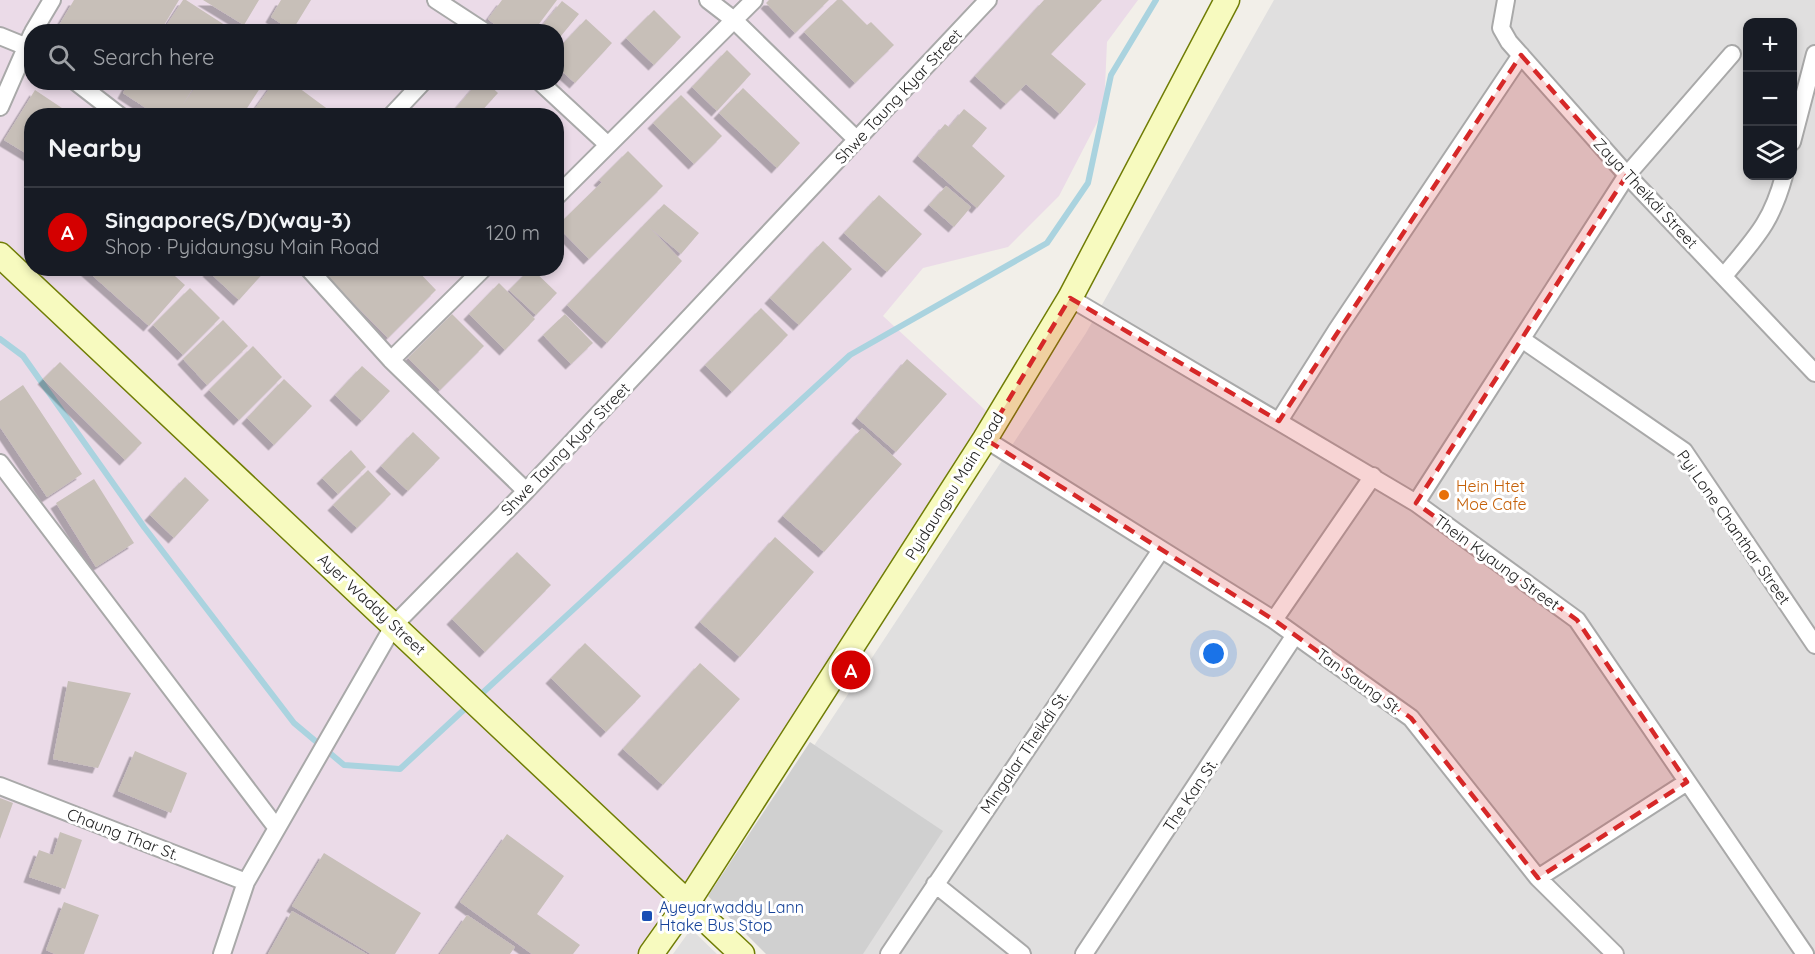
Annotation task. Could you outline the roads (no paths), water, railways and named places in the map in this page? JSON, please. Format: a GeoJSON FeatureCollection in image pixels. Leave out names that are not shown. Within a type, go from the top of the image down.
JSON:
{"type":"FeatureCollection","features":[{"type":"Feature","properties":{"kind":"main road","name":"Pyidaungsu Main Road"},"geometry":{"type":"LineString","coordinates":[[651,954],[688,902],[985,440],[1070,298],[1227,0]]}},
{"type":"Feature","properties":{"kind":"main road","name":"Ayer Waddy Street"},"geometry":{"type":"LineString","coordinates":[[0,255],[742,954]]}},
{"type":"Feature","properties":{"kind":"street"},"geometry":{"type":"LineString","coordinates":[[39,24],[52,0]]}},
{"type":"Feature","properties":{"kind":"street"},"geometry":{"type":"LineString","coordinates":[[436,0],[470,24]]}},
{"type":"Feature","properties":{"kind":"street"},"geometry":{"type":"LineString","coordinates":[[708,0],[734,21],[856,140]]}},
{"type":"Feature","properties":{"kind":"street"},"geometry":{"type":"LineString","coordinates":[[564,189],[754,0]]}},
{"type":"Feature","properties":{"kind":"street","name":"Shwe Taung Kyar Street"},"geometry":{"type":"LineString","coordinates":[[222,954],[246,882],[276,826],[394,625],[526,491],[988,0]]}},
{"type":"Feature","properties":{"kind":"street","name":"Zaya Theikdi Street"},"geometry":{"type":"LineString","coordinates":[[1506,0],[1501,28],[1521,55],[1627,175],[1815,373]]}},
{"type":"Feature","properties":{"kind":"street"},"geometry":{"type":"LineString","coordinates":[[0,36],[24,39]]}},
{"type":"Feature","properties":{"kind":"street"},"geometry":{"type":"LineString","coordinates":[[0,107],[24,53]]}},
{"type":"Feature","properties":{"kind":"street"},"geometry":{"type":"LineString","coordinates":[[1416,503],[1627,175],[1732,54]]}},
{"type":"Feature","properties":{"kind":"street"},"geometry":{"type":"LineString","coordinates":[[1796,126],[1815,54]]}},
{"type":"Feature","properties":{"kind":"street"},"geometry":{"type":"LineString","coordinates":[[1279,421],[1336,331],[1521,55]]}},
{"type":"Feature","properties":{"kind":"street"},"geometry":{"type":"LineString","coordinates":[[86,90],[110,108]]}},
{"type":"Feature","properties":{"kind":"street"},"geometry":{"type":"LineString","coordinates":[[398,108],[415,90]]}},
{"type":"Feature","properties":{"kind":"street"},"geometry":{"type":"LineString","coordinates":[[549,90],[608,145]]}},
{"type":"Feature","properties":{"kind":"street"},"geometry":{"type":"LineString","coordinates":[[1724,276],[1766,225],[1775,207],[1783,180]]}},
{"type":"Feature","properties":{"kind":"street"},"geometry":{"type":"LineString","coordinates":[[315,276],[391,360],[526,491]]}},
{"type":"Feature","properties":{"kind":"street"},"geometry":{"type":"LineString","coordinates":[[391,360],[476,276]]}},
{"type":"Feature","properties":{"kind":"street","name":"Thein Kyaung Street"},"geometry":{"type":"LineString","coordinates":[[1070,298],[1416,503],[1577,620],[1805,954]]}},
{"type":"Feature","properties":{"kind":"street","name":"Pyi Lone Chanthar Street"},"geometry":{"type":"LineString","coordinates":[[1522,340],[1684,451],[1815,645]]}},
{"type":"Feature","properties":{"kind":"street","name":"Tan Saung St."},"geometry":{"type":"LineString","coordinates":[[985,440],[1274,620],[1411,718],[1538,878],[1615,954]]}},
{"type":"Feature","properties":{"kind":"street"},"geometry":{"type":"LineString","coordinates":[[0,463],[276,826]]}},
{"type":"Feature","properties":{"kind":"street"},"geometry":{"type":"LineString","coordinates":[[1274,620],[1373,476]]}},
{"type":"Feature","properties":{"kind":"street","name":"Mingalar Theikdi St."},"geometry":{"type":"LineString","coordinates":[[889,954],[1161,550]]}},
{"type":"Feature","properties":{"kind":"street","name":"The Kan St."},"geometry":{"type":"LineString","coordinates":[[1084,954],[1295,635]]}},
{"type":"Feature","properties":{"kind":"street"},"geometry":{"type":"LineString","coordinates":[[1538,878],[1687,782]]}},
{"type":"Feature","properties":{"kind":"street","name":"Chaung Thar St."},"geometry":{"type":"LineString","coordinates":[[0,786],[246,882]]}},
{"type":"Feature","properties":{"kind":"street"},"geometry":{"type":"LineString","coordinates":[[935,884],[1022,954]]}},
{"type":"Feature","properties":{"kind":"waterway"},"geometry":{"type":"LineString","coordinates":[[477,698],[850,355],[1047,243],[1088,183],[1111,75],[1156,0]]}},
{"type":"Feature","properties":{"kind":"waterway"},"geometry":{"type":"LineString","coordinates":[[0,339],[23,356],[144,527],[294,723],[344,765],[400,769],[469,705]]}},
{"type":"Feature","properties":{"kind":"place","name":"Hein Htet Moe Cafe"},"geometry":{"type":"Point","coordinates":[1444,495]}},
{"type":"Feature","properties":{"kind":"place","name":"Singapore(S/D)(way-3)"},"geometry":{"type":"Point","coordinates":[851,670]}},
{"type":"Feature","properties":{"kind":"place","name":"Ayeyarwaddy Lann Htake Bus Stop"},"geometry":{"type":"Point","coordinates":[647,916]}}]}
